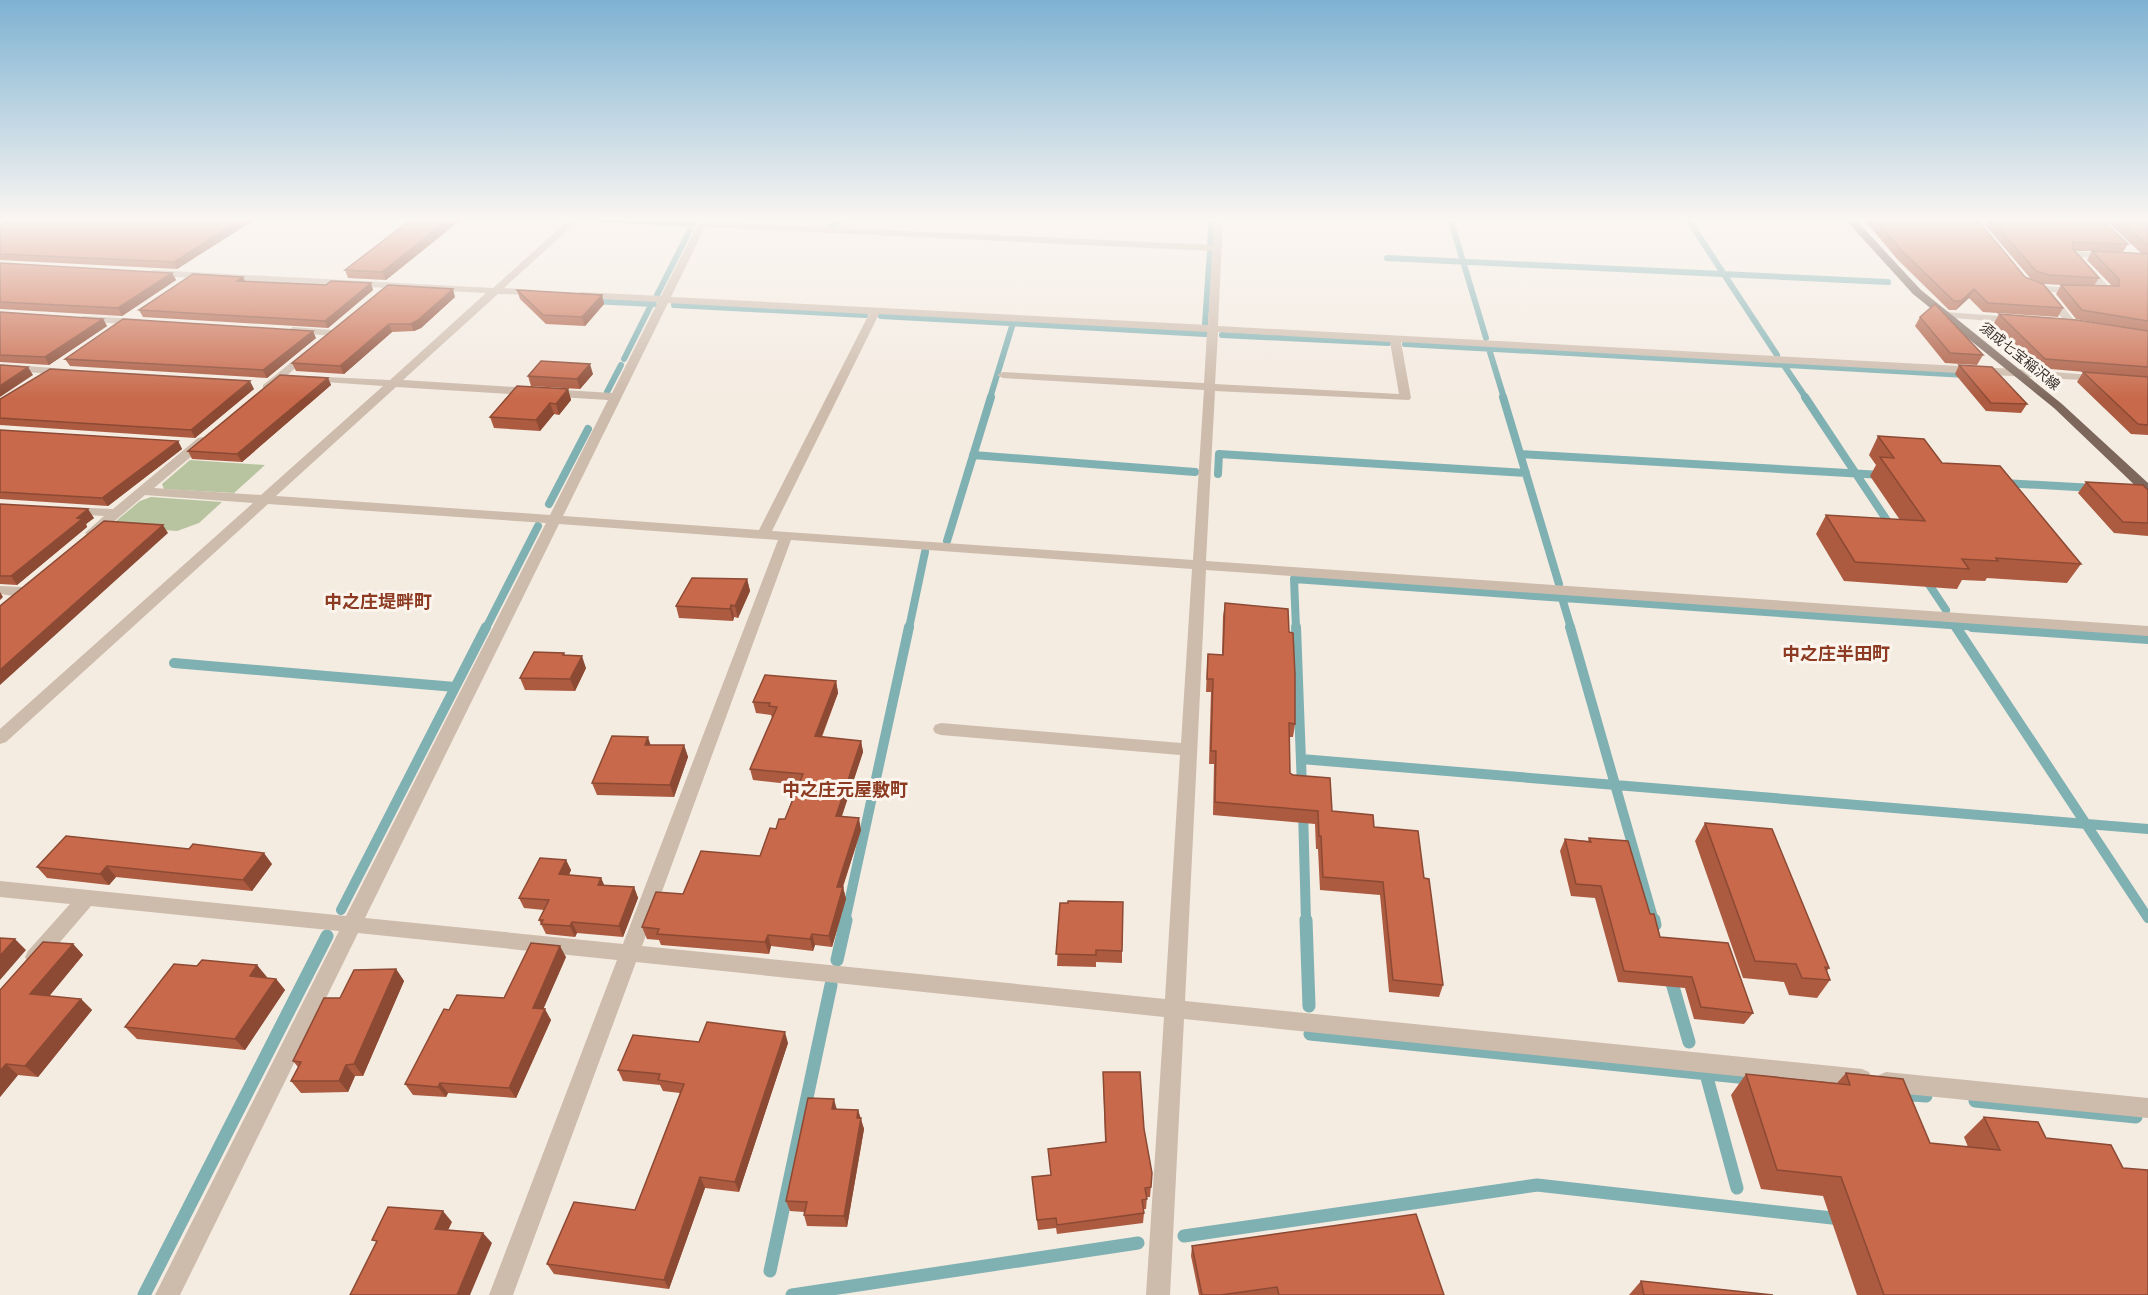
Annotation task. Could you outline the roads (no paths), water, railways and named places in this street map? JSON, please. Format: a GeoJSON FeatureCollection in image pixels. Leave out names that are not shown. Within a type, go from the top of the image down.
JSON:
{"type":"FeatureCollection","features":[{"type":"Feature","properties":{"kind":"main road","name":"須成七宝稲沢線"},"geometry":{"type":"LineString","coordinates":[[1903,278],[2058,406],[2148,490]]}},
{"type":"Feature","properties":{"kind":"street"},"geometry":{"type":"LineString","coordinates":[[174,288],[189,278]]}},
{"type":"Feature","properties":{"kind":"street"},"geometry":{"type":"LineString","coordinates":[[261,278],[552,294]]}},
{"type":"Feature","properties":{"kind":"street"},"geometry":{"type":"LineString","coordinates":[[330,282],[335,278]]}},
{"type":"Feature","properties":{"kind":"street"},"geometry":{"type":"LineString","coordinates":[[0,738],[509,278]]}},
{"type":"Feature","properties":{"kind":"street"},"geometry":{"type":"LineString","coordinates":[[167,1295],[676,278]]}},
{"type":"Feature","properties":{"kind":"street"},"geometry":{"type":"LineString","coordinates":[[1158,1295],[1216,278]]}},
{"type":"Feature","properties":{"kind":"street"},"geometry":{"type":"LineString","coordinates":[[2095,328],[2066,323],[2039,287],[2108,292],[2096,278]]}},
{"type":"Feature","properties":{"kind":"street"},"geometry":{"type":"LineString","coordinates":[[373,298],[389,285]]}},
{"type":"Feature","properties":{"kind":"street"},"geometry":{"type":"LineString","coordinates":[[574,295],[2113,379]]}},
{"type":"Feature","properties":{"kind":"street"},"geometry":{"type":"LineString","coordinates":[[107,333],[145,308]]}},
{"type":"Feature","properties":{"kind":"street"},"geometry":{"type":"LineString","coordinates":[[764,534],[875,311]]}},
{"type":"Feature","properties":{"kind":"street"},"geometry":{"type":"LineString","coordinates":[[1945,315],[2026,320]]}},
{"type":"Feature","properties":{"kind":"street"},"geometry":{"type":"LineString","coordinates":[[68,318],[148,322]]}},
{"type":"Feature","properties":{"kind":"street"},"geometry":{"type":"LineString","coordinates":[[264,386],[280,376],[336,329],[286,330]]}},
{"type":"Feature","properties":{"kind":"street"},"geometry":{"type":"LineString","coordinates":[[1003,375],[1405,398],[1395,339]]}},
{"type":"Feature","properties":{"kind":"street"},"geometry":{"type":"LineString","coordinates":[[34,382],[70,358]]}},
{"type":"Feature","properties":{"kind":"street"},"geometry":{"type":"LineString","coordinates":[[0,368],[74,372]]}},
{"type":"Feature","properties":{"kind":"street"},"geometry":{"type":"LineString","coordinates":[[280,376],[616,398]]}},
{"type":"Feature","properties":{"kind":"street"},"geometry":{"type":"LineString","coordinates":[[81,542],[203,440],[175,443]]}},
{"type":"Feature","properties":{"kind":"street"},"geometry":{"type":"LineString","coordinates":[[142,491],[2148,632]]}},
{"type":"Feature","properties":{"kind":"street"},"geometry":{"type":"LineString","coordinates":[[58,509],[116,513]]}},
{"type":"Feature","properties":{"kind":"street"},"geometry":{"type":"LineString","coordinates":[[501,1295],[786,536]]}},
{"type":"Feature","properties":{"kind":"street"},"geometry":{"type":"LineString","coordinates":[[0,590],[26,588],[7,604]]}},
{"type":"Feature","properties":{"kind":"street"},"geometry":{"type":"LineString","coordinates":[[941,729],[1190,750]]}},
{"type":"Feature","properties":{"kind":"street"},"geometry":{"type":"LineString","coordinates":[[0,889],[2148,1108]]}},
{"type":"Feature","properties":{"kind":"street"},"geometry":{"type":"LineString","coordinates":[[24,970],[87,898]]}},
{"type":"Feature","properties":{"kind":"waterway"},"geometry":{"type":"LineString","coordinates":[[657,295],[665,278]]}},
{"type":"Feature","properties":{"kind":"waterway"},"geometry":{"type":"LineString","coordinates":[[1205,324],[1208,278]]}},
{"type":"Feature","properties":{"kind":"waterway"},"geometry":{"type":"LineString","coordinates":[[1468,278],[1486,338]]}},
{"type":"Feature","properties":{"kind":"waterway"},"geometry":{"type":"LineString","coordinates":[[1727,278],[1777,355]]}},
{"type":"Feature","properties":{"kind":"waterway"},"geometry":{"type":"LineString","coordinates":[[1814,278],[1888,282]]}},
{"type":"Feature","properties":{"kind":"waterway"},"geometry":{"type":"LineString","coordinates":[[591,301],[652,304]]}},
{"type":"Feature","properties":{"kind":"waterway"},"geometry":{"type":"LineString","coordinates":[[624,359],[652,304]]}},
{"type":"Feature","properties":{"kind":"waterway"},"geometry":{"type":"LineString","coordinates":[[674,305],[865,315]]}},
{"type":"Feature","properties":{"kind":"waterway"},"geometry":{"type":"LineString","coordinates":[[881,316],[1013,323]]}},
{"type":"Feature","properties":{"kind":"waterway"},"geometry":{"type":"LineString","coordinates":[[990,398],[1013,323]]}},
{"type":"Feature","properties":{"kind":"waterway"},"geometry":{"type":"LineString","coordinates":[[1013,323],[1205,334]]}},
{"type":"Feature","properties":{"kind":"waterway"},"geometry":{"type":"LineString","coordinates":[[1222,335],[1388,343]]}},
{"type":"Feature","properties":{"kind":"waterway"},"geometry":{"type":"LineString","coordinates":[[1405,344],[1784,365]]}},
{"type":"Feature","properties":{"kind":"waterway"},"geometry":{"type":"LineString","coordinates":[[1489,349],[1504,398]]}},
{"type":"Feature","properties":{"kind":"waterway"},"geometry":{"type":"LineString","coordinates":[[607,392],[621,365]]}},
{"type":"Feature","properties":{"kind":"waterway"},"geometry":{"type":"LineString","coordinates":[[1784,365],[1966,375]]}},
{"type":"Feature","properties":{"kind":"waterway"},"geometry":{"type":"LineString","coordinates":[[1784,365],[1806,398]]}},
{"type":"Feature","properties":{"kind":"waterway"},"geometry":{"type":"LineString","coordinates":[[973,455],[991,397]]}},
{"type":"Feature","properties":{"kind":"waterway"},"geometry":{"type":"LineString","coordinates":[[1503,397],[1526,473]]}},
{"type":"Feature","properties":{"kind":"waterway"},"geometry":{"type":"LineString","coordinates":[[1805,397],[1856,473]]}},
{"type":"Feature","properties":{"kind":"waterway"},"geometry":{"type":"LineString","coordinates":[[549,504],[588,429]]}},
{"type":"Feature","properties":{"kind":"waterway"},"geometry":{"type":"LineString","coordinates":[[1218,474],[1219,454],[1526,473]]}},
{"type":"Feature","properties":{"kind":"waterway"},"geometry":{"type":"LineString","coordinates":[[1521,454],[1856,473]]}},
{"type":"Feature","properties":{"kind":"waterway"},"geometry":{"type":"LineString","coordinates":[[947,541],[973,455]]}},
{"type":"Feature","properties":{"kind":"waterway"},"geometry":{"type":"LineString","coordinates":[[973,455],[1195,472]]}},
{"type":"Feature","properties":{"kind":"waterway"},"geometry":{"type":"LineString","coordinates":[[1526,473],[1559,584]]}},
{"type":"Feature","properties":{"kind":"waterway"},"geometry":{"type":"LineString","coordinates":[[1856,473],[1882,475]]}},
{"type":"Feature","properties":{"kind":"waterway"},"geometry":{"type":"LineString","coordinates":[[1856,473],[1892,528]]}},
{"type":"Feature","properties":{"kind":"waterway"},"geometry":{"type":"LineString","coordinates":[[2003,483],[2094,488]]}},
{"type":"Feature","properties":{"kind":"waterway"},"geometry":{"type":"LineString","coordinates":[[486,628],[538,526]]}},
{"type":"Feature","properties":{"kind":"waterway"},"geometry":{"type":"LineString","coordinates":[[909,628],[925,552]]}},
{"type":"Feature","properties":{"kind":"waterway"},"geometry":{"type":"LineString","coordinates":[[1924,577],[1946,610]]}},
{"type":"Feature","properties":{"kind":"waterway"},"geometry":{"type":"LineString","coordinates":[[1296,628],[1294,579],[1993,628]]}},
{"type":"Feature","properties":{"kind":"waterway"},"geometry":{"type":"LineString","coordinates":[[1562,598],[1571,628]]}},
{"type":"Feature","properties":{"kind":"waterway"},"geometry":{"type":"LineString","coordinates":[[341,910],[486,627]]}},
{"type":"Feature","properties":{"kind":"waterway"},"geometry":{"type":"LineString","coordinates":[[845,921],[909,627]]}},
{"type":"Feature","properties":{"kind":"waterway"},"geometry":{"type":"LineString","coordinates":[[1296,627],[1302,788]]}},
{"type":"Feature","properties":{"kind":"waterway"},"geometry":{"type":"LineString","coordinates":[[1570,627],[1615,785]]}},
{"type":"Feature","properties":{"kind":"waterway"},"geometry":{"type":"LineString","coordinates":[[1956,627],[2086,824]]}},
{"type":"Feature","properties":{"kind":"waterway"},"geometry":{"type":"LineString","coordinates":[[1972,627],[2148,639]]}},
{"type":"Feature","properties":{"kind":"waterway"},"geometry":{"type":"LineString","coordinates":[[174,663],[455,687]]}},
{"type":"Feature","properties":{"kind":"waterway"},"geometry":{"type":"LineString","coordinates":[[1301,759],[1615,785]]}},
{"type":"Feature","properties":{"kind":"waterway"},"geometry":{"type":"LineString","coordinates":[[1615,785],[2086,824]]}},
{"type":"Feature","properties":{"kind":"waterway"},"geometry":{"type":"LineString","coordinates":[[1615,785],[1654,921]]}},
{"type":"Feature","properties":{"kind":"waterway"},"geometry":{"type":"LineString","coordinates":[[1303,810],[1306,921]]}},
{"type":"Feature","properties":{"kind":"waterway"},"geometry":{"type":"LineString","coordinates":[[2086,824],[2148,829]]}},
{"type":"Feature","properties":{"kind":"waterway"},"geometry":{"type":"LineString","coordinates":[[2086,824],[2148,918]]}},
{"type":"Feature","properties":{"kind":"waterway"},"geometry":{"type":"LineString","coordinates":[[837,960],[846,920]]}},
{"type":"Feature","properties":{"kind":"waterway"},"geometry":{"type":"LineString","coordinates":[[1306,920],[1309,1006]]}},
{"type":"Feature","properties":{"kind":"waterway"},"geometry":{"type":"LineString","coordinates":[[1654,920],[1655,925]]}},
{"type":"Feature","properties":{"kind":"waterway"},"geometry":{"type":"LineString","coordinates":[[144,1295],[327,936]]}},
{"type":"Feature","properties":{"kind":"waterway"},"geometry":{"type":"LineString","coordinates":[[1670,976],[1689,1042]]}},
{"type":"Feature","properties":{"kind":"waterway"},"geometry":{"type":"LineString","coordinates":[[770,1271],[831,985]]}},
{"type":"Feature","properties":{"kind":"waterway"},"geometry":{"type":"LineString","coordinates":[[1310,1034],[1748,1078]]}},
{"type":"Feature","properties":{"kind":"waterway"},"geometry":{"type":"LineString","coordinates":[[1706,1074],[1737,1188]]}},
{"type":"Feature","properties":{"kind":"waterway"},"geometry":{"type":"LineString","coordinates":[[1898,1094],[1926,1096]]}},
{"type":"Feature","properties":{"kind":"waterway"},"geometry":{"type":"LineString","coordinates":[[1975,1101],[2136,1117]]}},
{"type":"Feature","properties":{"kind":"waterway"},"geometry":{"type":"LineString","coordinates":[[1184,1236],[1537,1185],[1841,1219]]}},
{"type":"Feature","properties":{"kind":"waterway"},"geometry":{"type":"LineString","coordinates":[[792,1295],[1138,1243]]}},
{"type":"Feature","properties":{"kind":"district","name":"中之庄堤畔町"},"geometry":{"type":"Point","coordinates":[378,602]}},
{"type":"Feature","properties":{"kind":"district","name":"中之庄半田町"},"geometry":{"type":"Point","coordinates":[1836,654]}},
{"type":"Feature","properties":{"kind":"district","name":"中之庄元屋敷町"},"geometry":{"type":"Point","coordinates":[845,790]}}]}
